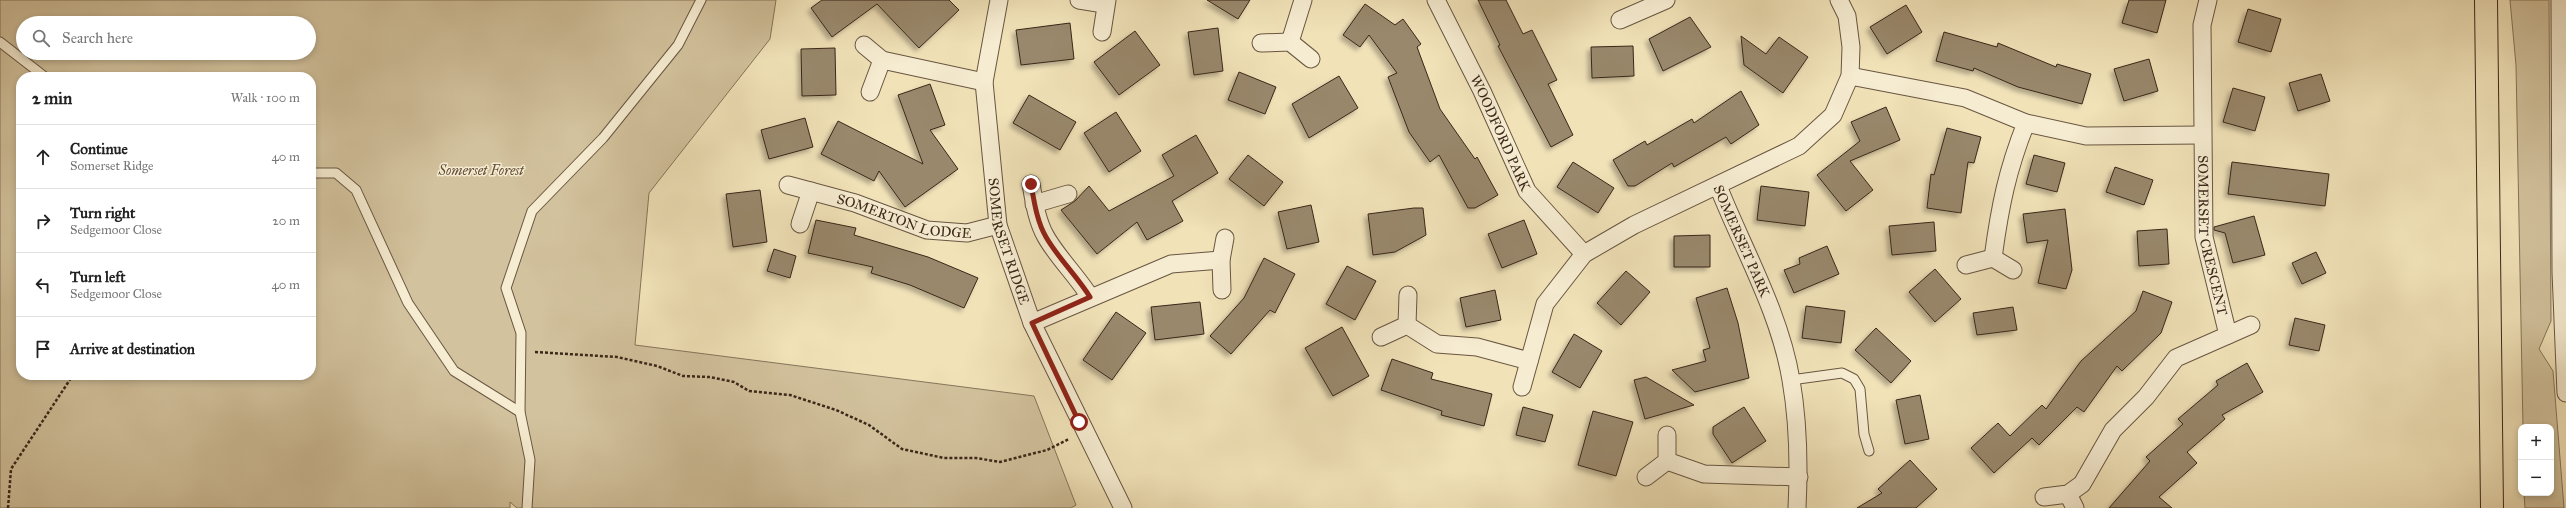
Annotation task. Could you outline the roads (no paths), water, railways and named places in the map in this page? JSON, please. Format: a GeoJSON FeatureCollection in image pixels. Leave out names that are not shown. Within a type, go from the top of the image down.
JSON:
{"type":"FeatureCollection","features":[{"type":"Feature","properties":{"kind":"highway"},"geometry":{"type":"LineString","coordinates":[[2486,0],[2492,508]]}},
{"type":"Feature","properties":{"kind":"street","name":"SOMERSET RIDGE"},"geometry":{"type":"LineString","coordinates":[[999,0],[984,82],[998,225],[1032,323],[1084,432],[1123,508]]}},
{"type":"Feature","properties":{"kind":"street"},"geometry":{"type":"LineString","coordinates":[[1079,0],[1105,2],[1102,32]]}},
{"type":"Feature","properties":{"kind":"street"},"geometry":{"type":"LineString","coordinates":[[1290,42],[1302,0]]}},
{"type":"Feature","properties":{"kind":"street","name":"WOODFORD PARK"},"geometry":{"type":"LineString","coordinates":[[1436,0],[1482,91],[1527,191],[1584,254]]}},
{"type":"Feature","properties":{"kind":"street"},"geometry":{"type":"LineString","coordinates":[[1620,20],[1643,4],[1666,0]]}},
{"type":"Feature","properties":{"kind":"street","name":"SOMERSET PARK"},"geometry":{"type":"LineString","coordinates":[[1797,508],[1799,476],[1791,380],[1772,313],[1718,186],[1799,146],[1833,115],[1850,76],[1851,47],[1847,16],[1839,0]]}},
{"type":"Feature","properties":{"kind":"street","name":"SOMERSET CRESCENT"},"geometry":{"type":"LineString","coordinates":[[2208,0],[2202,25],[2204,237],[2228,335]]}},
{"type":"Feature","properties":{"kind":"street"},"geometry":{"type":"LineString","coordinates":[[2560,0],[2563,85],[2561,272],[2566,393]]}},
{"type":"Feature","properties":{"kind":"street"},"geometry":{"type":"LineString","coordinates":[[1261,43],[1290,42],[1311,59]]}},
{"type":"Feature","properties":{"kind":"street"},"geometry":{"type":"LineString","coordinates":[[864,46],[882,60],[984,82]]}},
{"type":"Feature","properties":{"kind":"street"},"geometry":{"type":"LineString","coordinates":[[870,92],[882,60]]}},
{"type":"Feature","properties":{"kind":"street","name":"SOMERSET CRESCENT"},"geometry":{"type":"LineString","coordinates":[[1850,76],[1965,98],[2026,123],[2086,136],[2202,135]]}},
{"type":"Feature","properties":{"kind":"street"},"geometry":{"type":"LineString","coordinates":[[1993,258],[2002,195],[2012,159],[2026,123]]}},
{"type":"Feature","properties":{"kind":"street"},"geometry":{"type":"LineString","coordinates":[[1031,184],[1034,204],[1046,237],[1077,275],[1090,297]]}},
{"type":"Feature","properties":{"kind":"street","name":"SOMERTON LODGE"},"geometry":{"type":"LineString","coordinates":[[788,185],[855,203],[926,230],[967,233],[998,225]]}},
{"type":"Feature","properties":{"kind":"street"},"geometry":{"type":"LineString","coordinates":[[1522,387],[1545,304],[1584,254],[1634,225],[1718,186]]}},
{"type":"Feature","properties":{"kind":"street"},"geometry":{"type":"LineString","coordinates":[[800,224],[811,191]]}},
{"type":"Feature","properties":{"kind":"street"},"geometry":{"type":"LineString","coordinates":[[1034,204],[1068,194]]}},
{"type":"Feature","properties":{"kind":"street"},"geometry":{"type":"LineString","coordinates":[[1222,290],[1221,260],[1225,238]]}},
{"type":"Feature","properties":{"kind":"street"},"geometry":{"type":"LineString","coordinates":[[1966,265],[1993,258],[2013,270]]}},
{"type":"Feature","properties":{"kind":"street"},"geometry":{"type":"LineString","coordinates":[[1032,323],[1090,297],[1171,264],[1221,260]]}},
{"type":"Feature","properties":{"kind":"street"},"geometry":{"type":"LineString","coordinates":[[1407,325],[1408,295]]}},
{"type":"Feature","properties":{"kind":"street"},"geometry":{"type":"LineString","coordinates":[[1407,325],[1437,344],[1477,347],[1529,361]]}},
{"type":"Feature","properties":{"kind":"street"},"geometry":{"type":"LineString","coordinates":[[1380,337],[1407,325]]}},
{"type":"Feature","properties":{"kind":"street","name":"SOMERSET CRESCENT"},"geometry":{"type":"LineString","coordinates":[[2044,497],[2072,501],[2113,430],[2146,397],[2176,358],[2251,325]]}},
{"type":"Feature","properties":{"kind":"street"},"geometry":{"type":"LineString","coordinates":[[1667,435],[1667,461]]}},
{"type":"Feature","properties":{"kind":"street"},"geometry":{"type":"LineString","coordinates":[[1667,461],[1704,474],[1799,476]]}},
{"type":"Feature","properties":{"kind":"street"},"geometry":{"type":"LineString","coordinates":[[1646,477],[1667,461]]}},
{"type":"Feature","properties":{"kind":"lane"},"geometry":{"type":"LineString","coordinates":[[527,508],[530,460],[520,412],[521,333],[506,288],[532,211],[603,138],[678,45],[701,0]]}},
{"type":"Feature","properties":{"kind":"lane"},"geometry":{"type":"LineString","coordinates":[[0,42],[16,54]]}},
{"type":"Feature","properties":{"kind":"lane"},"geometry":{"type":"LineString","coordinates":[[23,60],[39,72]]}},
{"type":"Feature","properties":{"kind":"lane"},"geometry":{"type":"LineString","coordinates":[[316,173],[336,173],[356,190],[408,303],[454,371],[520,412]]}},
{"type":"Feature","properties":{"kind":"lane"},"geometry":{"type":"LineString","coordinates":[[1791,380],[1842,373],[1854,379],[1860,389],[1864,434],[1869,451]]}},
{"type":"Feature","properties":{"kind":"park label","name":"Somerset Forest"},"geometry":{"type":"Point","coordinates":[481,170]}}]}
